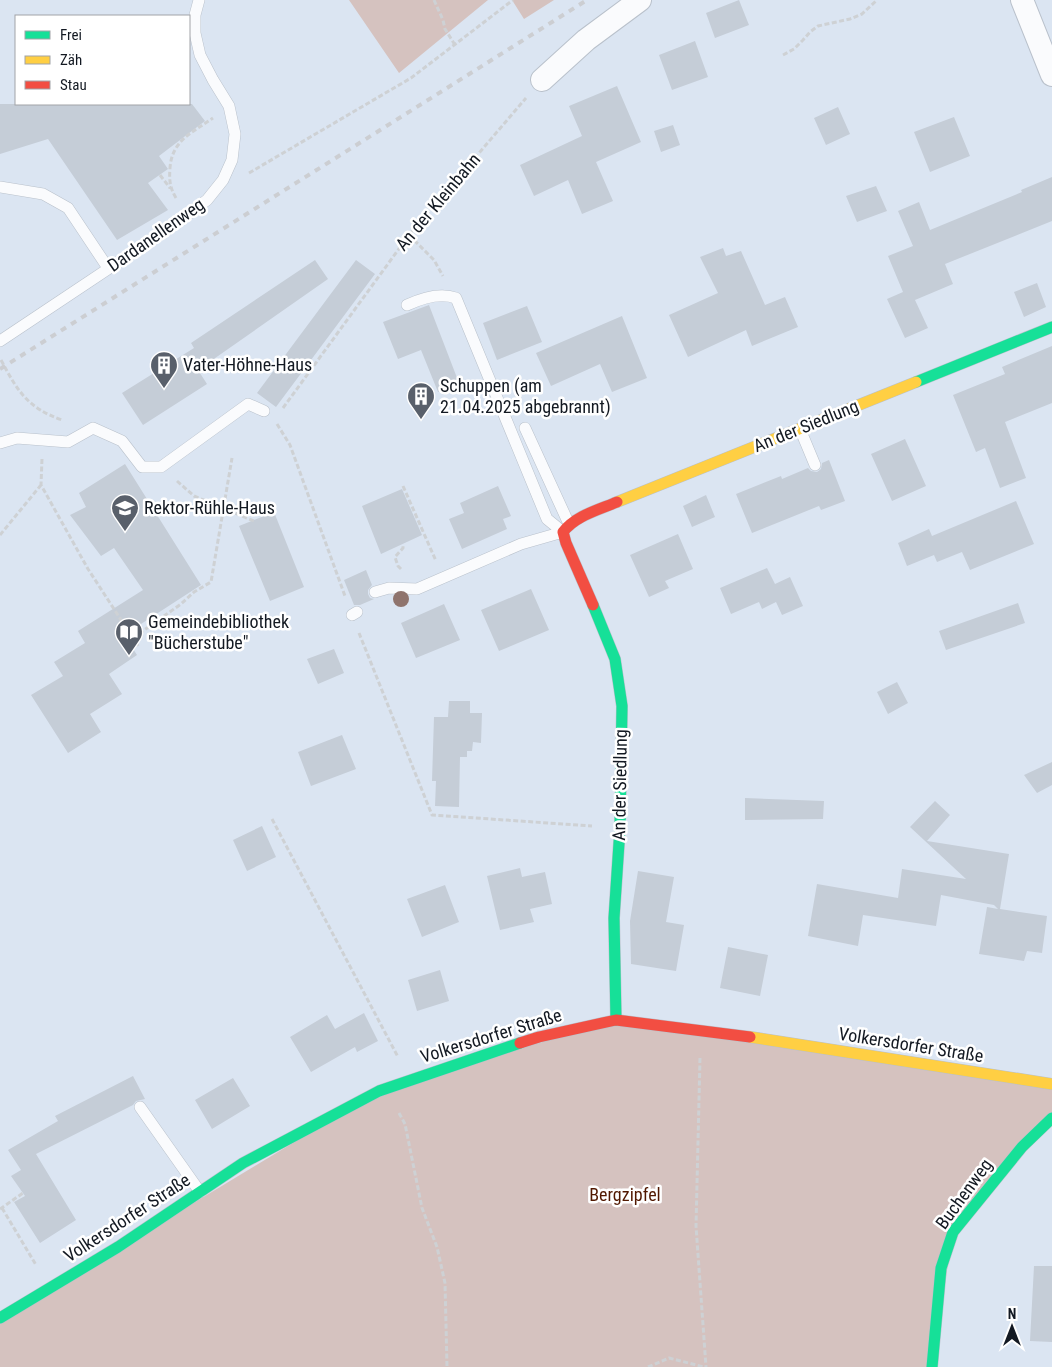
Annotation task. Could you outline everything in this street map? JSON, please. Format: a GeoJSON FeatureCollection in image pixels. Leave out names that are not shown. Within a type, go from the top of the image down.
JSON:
{"type":"FeatureCollection","features":[{"type":"Feature","properties":{"kind":"street"},"geometry":{"type":"LineString","coordinates":[[542,80],[586,40],[640,0]]}},
{"type":"Feature","properties":{"kind":"street"},"geometry":{"type":"LineString","coordinates":[[1022,0],[1052,75]]}},
{"type":"Feature","properties":{"kind":"street","name":"An der Siedlung"},"geometry":{"type":"LineString","coordinates":[[616,1020],[614,918],[620,828],[622,706],[615,659],[566,543],[566,528],[588,514],[1052,327]]}},
{"type":"Feature","properties":{"kind":"street","name":"Volkersdorfer Straße"},"geometry":{"type":"LineString","coordinates":[[0,1318],[118,1247],[243,1164],[387,1088],[539,1037],[616,1020],[698,1030],[1052,1084]]}},
{"type":"Feature","properties":{"kind":"street","name":"Buchenweg"},"geometry":{"type":"LineString","coordinates":[[932,1367],[941,1268],[953,1232],[1022,1147],[1052,1118]]}},
{"type":"Feature","properties":{"kind":"lane","name":"Dardanellenweg"},"geometry":{"type":"LineString","coordinates":[[0,341],[188,215],[207,200],[223,180],[232,160],[235,134],[229,106],[200,55],[195,33],[195,16],[198,0]]}},
{"type":"Feature","properties":{"kind":"lane"},"geometry":{"type":"LineString","coordinates":[[0,187],[43,194],[68,208],[108,268]]}},
{"type":"Feature","properties":{"kind":"lane"},"geometry":{"type":"LineString","coordinates":[[407,305],[420,299],[431,297],[449,296],[456,298]]}},
{"type":"Feature","properties":{"kind":"lane","name":"An der Siedlung"},"geometry":{"type":"LineString","coordinates":[[456,298],[547,519],[566,528]]}},
{"type":"Feature","properties":{"kind":"lane"},"geometry":{"type":"LineString","coordinates":[[0,443],[17,438],[68,442],[93,428],[122,441],[142,467],[161,467],[248,404],[264,411]]}},
{"type":"Feature","properties":{"kind":"lane"},"geometry":{"type":"LineString","coordinates":[[375,592],[389,588],[412,590],[521,544],[566,528],[525,428]]}},
{"type":"Feature","properties":{"kind":"lane"},"geometry":{"type":"LineString","coordinates":[[800,429],[815,465]]}},
{"type":"Feature","properties":{"kind":"lane"},"geometry":{"type":"LineString","coordinates":[[140,1107],[200,1192]]}},
{"type":"Feature","properties":{"kind":"path"},"geometry":{"type":"LineString","coordinates":[[434,0],[445,29],[455,45]]}},
{"type":"Feature","properties":{"kind":"path"},"geometry":{"type":"LineString","coordinates":[[244,176],[411,78],[513,0]]}},
{"type":"Feature","properties":{"kind":"path"},"geometry":{"type":"LineString","coordinates":[[783,55],[794,48],[818,26],[850,19],[862,14],[877,0]]}},
{"type":"Feature","properties":{"kind":"path","name":"An der Kleinbahn"},"geometry":{"type":"LineString","coordinates":[[264,411],[274,420],[409,235],[542,80]]}},
{"type":"Feature","properties":{"kind":"path"},"geometry":{"type":"LineString","coordinates":[[172,191],[169,175],[172,151],[179,143],[229,106]]}},
{"type":"Feature","properties":{"kind":"path"},"geometry":{"type":"LineString","coordinates":[[160,174],[188,215]]}},
{"type":"Feature","properties":{"kind":"path"},"geometry":{"type":"LineString","coordinates":[[409,235],[434,260],[456,298]]}},
{"type":"Feature","properties":{"kind":"path"},"geometry":{"type":"LineString","coordinates":[[0,357],[28,403],[38,410],[62,420],[83,434]]}},
{"type":"Feature","properties":{"kind":"path"},"geometry":{"type":"LineString","coordinates":[[42,441],[41,485],[88,570],[138,646]]}},
{"type":"Feature","properties":{"kind":"path"},"geometry":{"type":"LineString","coordinates":[[133,638],[181,604],[194,592],[212,582],[232,458]]}},
{"type":"Feature","properties":{"kind":"path"},"geometry":{"type":"LineString","coordinates":[[161,467],[194,496],[254,521]]}},
{"type":"Feature","properties":{"kind":"path"},"geometry":{"type":"LineString","coordinates":[[0,535],[41,485]]}},
{"type":"Feature","properties":{"kind":"path"},"geometry":{"type":"LineString","coordinates":[[403,486],[444,578]]}},
{"type":"Feature","properties":{"kind":"path"},"geometry":{"type":"LineString","coordinates":[[395,560],[396,555],[403,548],[403,544]]}},
{"type":"Feature","properties":{"kind":"path"},"geometry":{"type":"LineString","coordinates":[[432,814],[620,828]]}},
{"type":"Feature","properties":{"kind":"path"},"geometry":{"type":"LineString","coordinates":[[272,819],[410,1079]]}},
{"type":"Feature","properties":{"kind":"path"},"geometry":{"type":"LineString","coordinates":[[648,1367],[668,1358],[705,1367],[696,1226],[700,1061],[698,1030]]}},
{"type":"Feature","properties":{"kind":"path"},"geometry":{"type":"LineString","coordinates":[[387,1088],[405,1124],[422,1208],[439,1256],[445,1284],[447,1367]]}},
{"type":"Feature","properties":{"kind":"path"},"geometry":{"type":"LineString","coordinates":[[23,1193],[1,1208],[48,1288]]}},
{"type":"Feature","properties":{"kind":"green space"},"geometry":{"type":"Polygon","coordinates":[[[349,0],[488,0],[399,73],[349,0]]]}},
{"type":"Feature","properties":{"kind":"green space"},"geometry":{"type":"Polygon","coordinates":[[[512,0],[554,0],[524,19],[512,0]]]}},
{"type":"Feature","properties":{"kind":"green space","name":"Bergzipfel"},"geometry":{"type":"Polygon","coordinates":[[[616,1020],[1052,1084],[1052,1118],[953,1232],[932,1367],[0,1367],[0,1320],[379,1091],[616,1020]]]}},
{"type":"Feature","properties":{"kind":"building"},"geometry":{"type":"Polygon","coordinates":[[[739,0],[749,25],[715,38],[706,13],[739,0]]]}},
{"type":"Feature","properties":{"kind":"building"},"geometry":{"type":"Polygon","coordinates":[[[695,41],[708,77],[672,90],[659,55],[695,41]]]}},
{"type":"Feature","properties":{"kind":"building"},"geometry":{"type":"Polygon","coordinates":[[[617,86],[641,142],[596,162],[613,201],[582,214],[568,180],[534,196],[520,165],[582,136],[569,106],[617,86]]]}},
{"type":"Feature","properties":{"kind":"building"},"geometry":{"type":"Polygon","coordinates":[[[0,104],[192,104],[205,121],[159,156],[168,169],[148,183],[168,210],[117,240],[48,139],[0,154],[0,104]]]}},
{"type":"Feature","properties":{"kind":"building"},"geometry":{"type":"Polygon","coordinates":[[[838,107],[850,134],[826,145],[814,118],[838,107]]]}},
{"type":"Feature","properties":{"kind":"building"},"geometry":{"type":"Polygon","coordinates":[[[954,117],[970,156],[930,172],[914,132],[954,117]]]}},
{"type":"Feature","properties":{"kind":"building"},"geometry":{"type":"Polygon","coordinates":[[[673,125],[680,145],[661,152],[654,131],[673,125]]]}},
{"type":"Feature","properties":{"kind":"building"},"geometry":{"type":"Polygon","coordinates":[[[1052,177],[1052,221],[945,264],[953,284],[915,300],[928,328],[905,338],[887,299],[903,292],[888,256],[913,246],[898,211],[919,202],[930,230],[1022,192],[1021,190],[1052,177]]]}},
{"type":"Feature","properties":{"kind":"building"},"geometry":{"type":"Polygon","coordinates":[[[876,186],[887,211],[857,222],[846,196],[876,186]]]}},
{"type":"Feature","properties":{"kind":"building"},"geometry":{"type":"Polygon","coordinates":[[[723,248],[726,256],[741,251],[765,305],[785,297],[798,327],[752,346],[746,330],[688,357],[669,315],[718,293],[700,257],[723,248]]]}},
{"type":"Feature","properties":{"kind":"building"},"geometry":{"type":"Polygon","coordinates":[[[315,260],[328,279],[198,370],[207,384],[143,425],[122,393],[194,348],[191,343],[315,260]]]}},
{"type":"Feature","properties":{"kind":"building"},"geometry":{"type":"Polygon","coordinates":[[[356,260],[375,274],[276,407],[257,393],[356,260]]]}},
{"type":"Feature","properties":{"kind":"building"},"geometry":{"type":"Polygon","coordinates":[[[1037,283],[1046,307],[1024,317],[1014,292],[1037,283]]]}},
{"type":"Feature","properties":{"kind":"building"},"geometry":{"type":"Polygon","coordinates":[[[429,305],[459,383],[438,392],[421,350],[398,359],[383,322],[429,305]]]}},
{"type":"Feature","properties":{"kind":"building"},"geometry":{"type":"Polygon","coordinates":[[[527,306],[542,342],[497,360],[483,323],[527,306]]]}},
{"type":"Feature","properties":{"kind":"building"},"geometry":{"type":"Polygon","coordinates":[[[622,316],[647,378],[612,392],[600,364],[551,386],[536,353],[622,316]]]}},
{"type":"Feature","properties":{"kind":"building"},"geometry":{"type":"Polygon","coordinates":[[[1052,346],[1052,403],[1005,422],[1026,478],[1000,488],[985,448],[976,452],[953,395],[1005,374],[1002,367],[1052,346]]]}},
{"type":"Feature","properties":{"kind":"building"},"geometry":{"type":"Polygon","coordinates":[[[905,439],[926,486],[892,501],[871,454],[905,439]]]}},
{"type":"Feature","properties":{"kind":"building"},"geometry":{"type":"Polygon","coordinates":[[[829,460],[845,501],[821,510],[819,506],[752,533],[736,494],[781,476],[782,479],[808,468],[811,471],[817,472],[821,469],[822,463],[829,460]]]}},
{"type":"Feature","properties":{"kind":"building"},"geometry":{"type":"Polygon","coordinates":[[[125,464],[201,585],[124,635],[137,655],[109,674],[122,694],[90,714],[101,732],[68,753],[31,695],[63,676],[54,662],[85,643],[78,631],[143,590],[114,548],[101,556],[70,515],[86,507],[79,493],[125,464]]]}},
{"type":"Feature","properties":{"kind":"building"},"geometry":{"type":"Polygon","coordinates":[[[498,486],[511,516],[503,519],[507,529],[462,549],[449,519],[464,513],[460,503],[498,486]]]}},
{"type":"Feature","properties":{"kind":"building"},"geometry":{"type":"Polygon","coordinates":[[[402,489],[422,535],[381,554],[362,506],[402,489]]]}},
{"type":"Feature","properties":{"kind":"building"},"geometry":{"type":"Polygon","coordinates":[[[706,495],[715,517],[692,527],[683,506],[706,495]]]}},
{"type":"Feature","properties":{"kind":"building"},"geometry":{"type":"Polygon","coordinates":[[[1016,501],[1034,544],[970,570],[962,552],[937,562],[934,555],[907,566],[898,543],[929,529],[932,536],[1016,501]]]}},
{"type":"Feature","properties":{"kind":"building"},"geometry":{"type":"Polygon","coordinates":[[[274,512],[304,587],[270,601],[239,526],[274,512]]]}},
{"type":"Feature","properties":{"kind":"building"},"geometry":{"type":"Polygon","coordinates":[[[678,534],[693,569],[665,581],[669,588],[649,597],[630,555],[678,534]]]}},
{"type":"Feature","properties":{"kind":"building"},"geometry":{"type":"Polygon","coordinates":[[[767,568],[775,584],[790,577],[803,606],[782,615],[776,602],[762,609],[759,602],[731,614],[720,588],[767,568]]]}},
{"type":"Feature","properties":{"kind":"building"},"geometry":{"type":"Polygon","coordinates":[[[366,570],[372,585],[368,590],[368,594],[370,598],[374,599],[360,605],[354,605],[344,580],[366,570]]]}},
{"type":"Feature","properties":{"kind":"building"},"geometry":{"type":"Polygon","coordinates":[[[531,589],[549,630],[499,651],[481,610],[531,589]]]}},
{"type":"Feature","properties":{"kind":"building"},"geometry":{"type":"Polygon","coordinates":[[[1018,603],[1025,623],[946,650],[939,631],[1018,603]]]}},
{"type":"Feature","properties":{"kind":"building"},"geometry":{"type":"Polygon","coordinates":[[[444,604],[460,640],[416,658],[401,623],[444,604]]]}},
{"type":"Feature","properties":{"kind":"building"},"geometry":{"type":"Polygon","coordinates":[[[334,649],[344,673],[318,684],[307,659],[334,649]]]}},
{"type":"Feature","properties":{"kind":"building"},"geometry":{"type":"Polygon","coordinates":[[[897,682],[908,703],[888,714],[877,692],[897,682]]]}},
{"type":"Feature","properties":{"kind":"building"},"geometry":{"type":"Polygon","coordinates":[[[449,701],[470,701],[470,713],[482,713],[481,743],[473,742],[472,751],[467,751],[467,757],[460,757],[459,807],[435,806],[436,781],[432,781],[434,717],[448,717],[449,701]]]}},
{"type":"Feature","properties":{"kind":"building"},"geometry":{"type":"Polygon","coordinates":[[[342,735],[356,769],[311,786],[298,752],[342,735]]]}},
{"type":"Feature","properties":{"kind":"building"},"geometry":{"type":"Polygon","coordinates":[[[1052,762],[1052,785],[1037,793],[1024,775],[1052,762]]]}},
{"type":"Feature","properties":{"kind":"building"},"geometry":{"type":"Polygon","coordinates":[[[745,798],[824,801],[823,819],[745,820],[745,798]]]}},
{"type":"Feature","properties":{"kind":"building"},"geometry":{"type":"Polygon","coordinates":[[[935,801],[950,815],[927,841],[1009,854],[1000,909],[1047,916],[1042,953],[1027,951],[1024,961],[979,954],[987,907],[998,909],[994,905],[941,895],[936,926],[863,915],[858,946],[808,936],[817,884],[898,898],[902,869],[966,879],[910,827],[935,801]]]}},
{"type":"Feature","properties":{"kind":"building"},"geometry":{"type":"Polygon","coordinates":[[[262,826],[276,857],[247,871],[233,840],[262,826]]]}},
{"type":"Feature","properties":{"kind":"building"},"geometry":{"type":"Polygon","coordinates":[[[520,868],[522,877],[545,872],[552,904],[530,909],[534,922],[500,930],[487,876],[520,868]]]}},
{"type":"Feature","properties":{"kind":"building"},"geometry":{"type":"Polygon","coordinates":[[[638,871],[674,877],[666,922],[684,925],[676,971],[631,964],[630,921],[638,871]]]}},
{"type":"Feature","properties":{"kind":"building"},"geometry":{"type":"Polygon","coordinates":[[[445,885],[459,922],[422,937],[407,899],[445,885]]]}},
{"type":"Feature","properties":{"kind":"building"},"geometry":{"type":"Polygon","coordinates":[[[728,947],[768,955],[760,996],[720,988],[728,947]]]}},
{"type":"Feature","properties":{"kind":"building"},"geometry":{"type":"Polygon","coordinates":[[[440,970],[449,1001],[417,1011],[408,980],[440,970]]]}},
{"type":"Feature","properties":{"kind":"building"},"geometry":{"type":"Polygon","coordinates":[[[364,1013],[378,1041],[357,1052],[355,1047],[311,1072],[290,1037],[327,1015],[335,1029],[364,1013]]]}},
{"type":"Feature","properties":{"kind":"building"},"geometry":{"type":"Polygon","coordinates":[[[133,1076],[145,1099],[136,1101],[133,1105],[36,1154],[76,1220],[40,1243],[14,1202],[25,1196],[11,1176],[21,1170],[8,1150],[58,1121],[55,1116],[133,1076]]]}},
{"type":"Feature","properties":{"kind":"building"},"geometry":{"type":"Polygon","coordinates":[[[233,1078],[250,1106],[212,1129],[195,1100],[233,1078]]]}},
{"type":"Feature","properties":{"kind":"building"},"geometry":{"type":"Polygon","coordinates":[[[1034,1266],[1052,1266],[1052,1342],[1030,1341],[1034,1266]]]}},
{"type":"Feature","properties":{"kind":"railway"},"geometry":{"type":"LineString","coordinates":[[0,369],[587,0]]}},
{"type":"Feature","properties":{"kind":"traffic: fast"},"geometry":{"type":"LineString","coordinates":[[916,382],[1052,327]]}},
{"type":"Feature","properties":{"kind":"traffic: fast"},"geometry":{"type":"LineString","coordinates":[[593,605],[615,659],[622,706],[620,828],[614,918],[616,1020]]}},
{"type":"Feature","properties":{"kind":"traffic: fast"},"geometry":{"type":"LineString","coordinates":[[0,1318],[118,1247],[243,1163],[379,1091],[520,1043]]}},
{"type":"Feature","properties":{"kind":"traffic: fast"},"geometry":{"type":"LineString","coordinates":[[932,1367],[941,1268],[953,1232],[1022,1147],[1052,1118]]}},
{"type":"Feature","properties":{"kind":"traffic: slow"},"geometry":{"type":"LineString","coordinates":[[617,502],[916,382]]}},
{"type":"Feature","properties":{"kind":"traffic: slow"},"geometry":{"type":"LineString","coordinates":[[750,1037],[1052,1084]]}},
{"type":"Feature","properties":{"kind":"traffic: jam"},"geometry":{"type":"LineString","coordinates":[[593,605],[563,532],[580,518],[617,502]]}},
{"type":"Feature","properties":{"kind":"traffic: jam"},"geometry":{"type":"LineString","coordinates":[[520,1043],[616,1020],[750,1037]]}},
{"type":"Feature","properties":{"kind":"place","name":"Vater-Höhne-Haus"},"geometry":{"type":"Point","coordinates":[164,389]}},
{"type":"Feature","properties":{"kind":"place","name":"Schuppen (am 21.04.2025 abgebrannt)"},"geometry":{"type":"Point","coordinates":[421,420]}},
{"type":"Feature","properties":{"kind":"place","name":"Rektor-Rühle-Haus"},"geometry":{"type":"Point","coordinates":[125,532]}},
{"type":"Feature","properties":{"kind":"place","name":"Gemeindebibliothek \"Bücherstube\""},"geometry":{"type":"Point","coordinates":[129,656]}}]}
